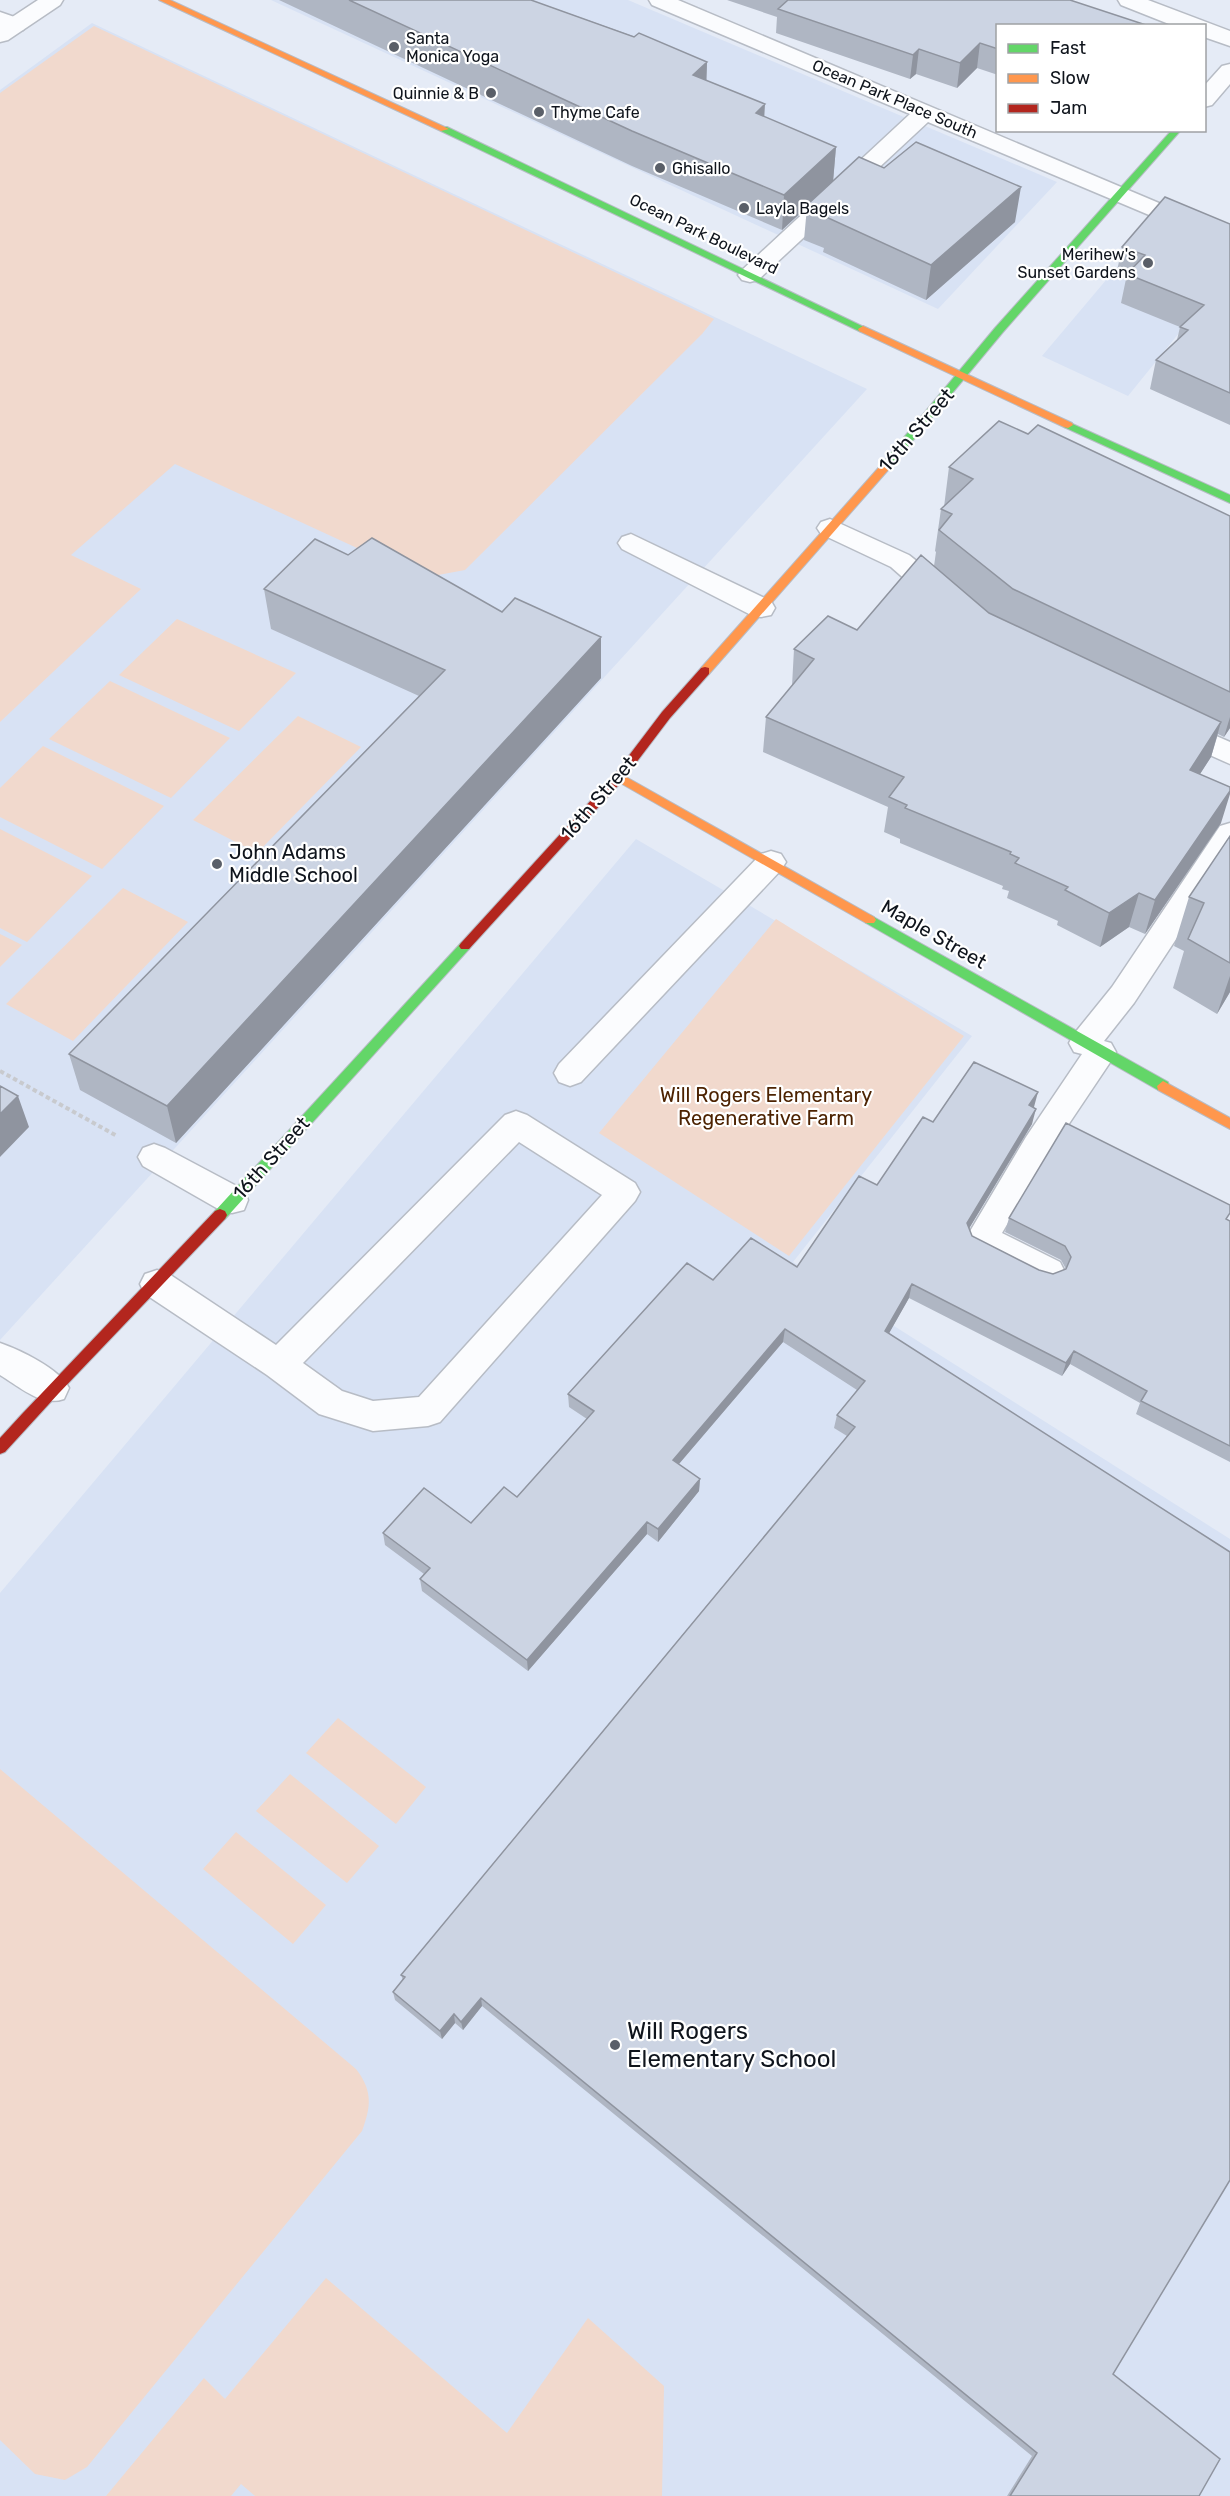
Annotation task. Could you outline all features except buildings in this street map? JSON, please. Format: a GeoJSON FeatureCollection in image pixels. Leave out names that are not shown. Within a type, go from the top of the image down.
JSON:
{"type":"FeatureCollection","features":[{"type":"Feature","properties":{"kind":"street"},"geometry":{"type":"LineString","coordinates":[[5,26],[52,0]]}},
{"type":"Feature","properties":{"kind":"street","name":"Ocean Park Boulevard"},"geometry":{"type":"LineString","coordinates":[[166,0],[549,178],[962,377],[1230,499]]}},
{"type":"Feature","properties":{"kind":"street","name":"Ocean Park Place South"},"geometry":{"type":"LineString","coordinates":[[660,0],[1230,242]]}},
{"type":"Feature","properties":{"kind":"street"},"geometry":{"type":"LineString","coordinates":[[1129,0],[1189,24]]}},
{"type":"Feature","properties":{"kind":"street"},"geometry":{"type":"LineString","coordinates":[[1206,30],[1230,39]]}},
{"type":"Feature","properties":{"kind":"street"},"geometry":{"type":"LineString","coordinates":[[1206,98],[1230,71]]}},
{"type":"Feature","properties":{"kind":"street"},"geometry":{"type":"LineString","coordinates":[[750,275],[925,112]]}},
{"type":"Feature","properties":{"kind":"street","name":"16th Street"},"geometry":{"type":"LineString","coordinates":[[0,1448],[52,1388],[157,1284],[619,777],[666,715],[962,377],[999,330],[1175,132]]}},
{"type":"Feature","properties":{"kind":"street"},"geometry":{"type":"LineString","coordinates":[[830,528],[900,561],[960,611]]}},
{"type":"Feature","properties":{"kind":"street"},"geometry":{"type":"LineString","coordinates":[[631,543],[761,608]]}},
{"type":"Feature","properties":{"kind":"street"},"geometry":{"type":"LineString","coordinates":[[1155,718],[1230,754]]}},
{"type":"Feature","properties":{"kind":"street","name":"Maple Street"},"geometry":{"type":"LineString","coordinates":[[619,777],[1230,1124]]}},
{"type":"Feature","properties":{"kind":"street"},"geometry":{"type":"LineString","coordinates":[[1048,1272],[982,1238],[1123,995],[1230,834]]}},
{"type":"Feature","properties":{"kind":"street"},"geometry":{"type":"LineString","coordinates":[[570,1073],[771,862]]}},
{"type":"Feature","properties":{"kind":"street"},"geometry":{"type":"LineString","coordinates":[[157,1284],[279,1365],[331,1403],[373,1416],[428,1411],[624,1192],[516,1124],[279,1365]]}},
{"type":"Feature","properties":{"kind":"street"},"geometry":{"type":"LineString","coordinates":[[154,1157],[232,1200]]}},
{"type":"Feature","properties":{"kind":"street"},"geometry":{"type":"LineString","coordinates":[[0,1358],[52,1388]]}},
{"type":"Feature","properties":{"kind":"path"},"geometry":{"type":"LineString","coordinates":[[0,1071],[154,1157]]}},
{"type":"Feature","properties":{"kind":"shaded area"},"geometry":{"type":"Polygon","coordinates":[[[271,0],[628,0],[1057,182],[938,309],[271,0]]]}},
{"type":"Feature","properties":{"kind":"shaded area","name":"John Adams Middle School"},"geometry":{"type":"Polygon","coordinates":[[[92,23],[867,389],[0,1340],[0,90],[92,23]]]}},
{"type":"Feature","properties":{"kind":"shaded area"},"geometry":{"type":"Polygon","coordinates":[[[1155,222],[1230,270],[1128,396],[1042,356],[1155,222]]]}},
{"type":"Feature","properties":{"kind":"shaded area","name":"Will Rogers Elementary School"},"geometry":{"type":"Polygon","coordinates":[[[636,839],[972,1036],[793,1262],[1230,1539],[1230,2496],[0,2496],[0,1593],[636,839]]]}},
{"type":"Feature","properties":{"kind":"green space"},"geometry":{"type":"Polygon","coordinates":[[[94,26],[714,319],[702,334],[465,570],[422,578],[175,464],[71,555],[141,589],[0,722],[0,93],[94,26]]]}},
{"type":"Feature","properties":{"kind":"green space"},"geometry":{"type":"Polygon","coordinates":[[[177,619],[296,673],[239,731],[119,675],[177,619]]]}},
{"type":"Feature","properties":{"kind":"green space"},"geometry":{"type":"Polygon","coordinates":[[[110,681],[230,738],[171,798],[49,739],[110,681]]]}},
{"type":"Feature","properties":{"kind":"green space"},"geometry":{"type":"Polygon","coordinates":[[[298,716],[361,747],[257,853],[193,820],[298,716]]]}},
{"type":"Feature","properties":{"kind":"green space"},"geometry":{"type":"Polygon","coordinates":[[[43,746],[164,806],[102,869],[0,817],[0,788],[43,746]]]}},
{"type":"Feature","properties":{"kind":"green space"},"geometry":{"type":"Polygon","coordinates":[[[0,829],[92,876],[27,942],[0,928],[0,829]]]}},
{"type":"Feature","properties":{"kind":"green space"},"geometry":{"type":"Polygon","coordinates":[[[123,888],[188,922],[73,1041],[6,1004],[123,888]]]}},
{"type":"Feature","properties":{"kind":"green space","name":"Will Rogers Elementary Regenerative Farm"},"geometry":{"type":"Polygon","coordinates":[[[776,919],[964,1036],[789,1256],[599,1133],[776,919]]]}},
{"type":"Feature","properties":{"kind":"green space"},"geometry":{"type":"Polygon","coordinates":[[[0,934],[22,945],[0,967],[0,934]]]}},
{"type":"Feature","properties":{"kind":"green space"},"geometry":{"type":"Polygon","coordinates":[[[338,1718],[426,1787],[396,1824],[306,1753],[338,1718]]]}},
{"type":"Feature","properties":{"kind":"green space"},"geometry":{"type":"Polygon","coordinates":[[[0,1769],[356,2069],[362,2077],[369,2099],[362,2131],[87,2467],[65,2480],[35,2474],[0,2440],[0,1769]]]}},
{"type":"Feature","properties":{"kind":"green space"},"geometry":{"type":"Polygon","coordinates":[[[290,1774],[379,1846],[347,1883],[256,1811],[290,1774]]]}},
{"type":"Feature","properties":{"kind":"green space"},"geometry":{"type":"Polygon","coordinates":[[[236,1832],[326,1905],[293,1944],[203,1869],[236,1832]]]}},
{"type":"Feature","properties":{"kind":"green space"},"geometry":{"type":"Polygon","coordinates":[[[326,2278],[507,2433],[588,2318],[664,2386],[662,2496],[255,2496],[241,2484],[231,2496],[106,2496],[204,2378],[225,2399],[326,2278]]]}},
{"type":"Feature","properties":{"kind":"traffic: fast"},"geometry":{"type":"LineString","coordinates":[[444,129],[863,329]]}},
{"type":"Feature","properties":{"kind":"traffic: fast"},"geometry":{"type":"LineString","coordinates":[[885,467],[999,330],[1175,132]]}},
{"type":"Feature","properties":{"kind":"traffic: fast"},"geometry":{"type":"LineString","coordinates":[[1068,425],[1230,499]]}},
{"type":"Feature","properties":{"kind":"traffic: fast"},"geometry":{"type":"LineString","coordinates":[[870,920],[1163,1086]]}},
{"type":"Feature","properties":{"kind":"traffic: fast"},"geometry":{"type":"LineString","coordinates":[[220,1215],[465,946]]}},
{"type":"Feature","properties":{"kind":"traffic: slow"},"geometry":{"type":"LineString","coordinates":[[163,0],[444,129]]}},
{"type":"Feature","properties":{"kind":"traffic: slow"},"geometry":{"type":"LineString","coordinates":[[863,329],[1068,425]]}},
{"type":"Feature","properties":{"kind":"traffic: slow"},"geometry":{"type":"LineString","coordinates":[[705,671],[885,467]]}},
{"type":"Feature","properties":{"kind":"traffic: slow"},"geometry":{"type":"LineString","coordinates":[[619,777],[870,920]]}},
{"type":"Feature","properties":{"kind":"traffic: slow"},"geometry":{"type":"LineString","coordinates":[[1163,1086],[1230,1124]]}},
{"type":"Feature","properties":{"kind":"traffic: jam"},"geometry":{"type":"LineString","coordinates":[[465,946],[619,777],[666,715],[705,671]]}},
{"type":"Feature","properties":{"kind":"traffic: jam"},"geometry":{"type":"LineString","coordinates":[[0,1448],[220,1215]]}},
{"type":"Feature","properties":{"kind":"place","name":"Santa Monica Yoga"},"geometry":{"type":"Point","coordinates":[394,47]}},
{"type":"Feature","properties":{"kind":"place","name":"Quinnie & B"},"geometry":{"type":"Point","coordinates":[491,93]}},
{"type":"Feature","properties":{"kind":"place","name":"Thyme Cafe"},"geometry":{"type":"Point","coordinates":[539,112]}},
{"type":"Feature","properties":{"kind":"place","name":"Ghisallo"},"geometry":{"type":"Point","coordinates":[660,168]}},
{"type":"Feature","properties":{"kind":"place","name":"Layla Bagels"},"geometry":{"type":"Point","coordinates":[744,208]}},
{"type":"Feature","properties":{"kind":"place","name":"Merihew's Sunset Gardens"},"geometry":{"type":"Point","coordinates":[1148,263]}},
{"type":"Feature","properties":{"kind":"place","name":"John Adams Middle School"},"geometry":{"type":"Point","coordinates":[217,864]}},
{"type":"Feature","properties":{"kind":"place","name":"Will Rogers Elementary School"},"geometry":{"type":"Point","coordinates":[615,2045]}}]}
